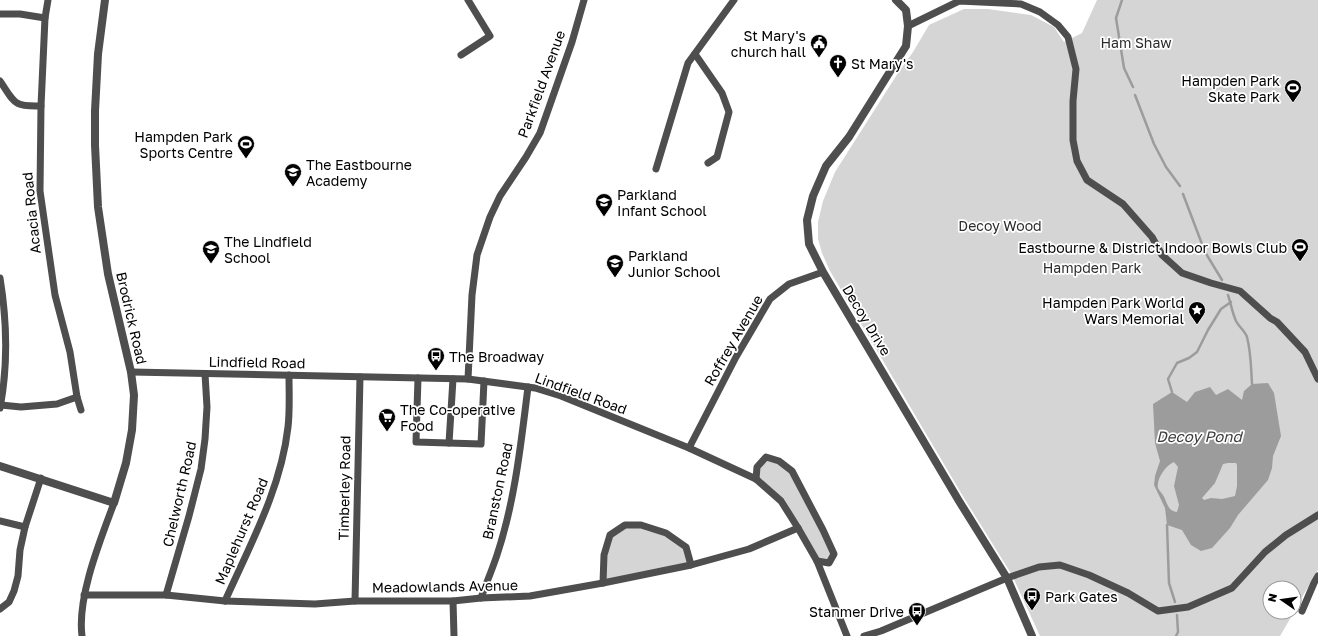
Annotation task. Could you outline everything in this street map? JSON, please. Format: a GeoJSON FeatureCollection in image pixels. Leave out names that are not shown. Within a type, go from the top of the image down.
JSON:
{"type":"FeatureCollection","features":[{"type":"Feature","properties":{"kind":"street","name":"Acacia Road"},"geometry":{"type":"LineString","coordinates":[[48,0],[45,18],[41,106],[40,191],[55,295],[70,352],[80,410]]}},
{"type":"Feature","properties":{"kind":"street","name":"Brodrick Road"},"geometry":{"type":"LineString","coordinates":[[82,636],[81,625],[84,596],[126,463],[132,430],[134,395],[131,372],[108,274],[97,187],[95,111],[98,54],[105,0]]}},
{"type":"Feature","properties":{"kind":"street"},"geometry":{"type":"LineString","coordinates":[[461,55],[490,36],[468,0]]}},
{"type":"Feature","properties":{"kind":"street","name":"Parkfield Avenue"},"geometry":{"type":"LineString","coordinates":[[468,379],[472,294],[477,255],[490,217],[500,196],[540,133],[572,42],[584,0]]}},
{"type":"Feature","properties":{"kind":"street"},"geometry":{"type":"LineString","coordinates":[[656,169],[688,63],[734,0]]}},
{"type":"Feature","properties":{"kind":"street","name":"Decoy Drive"},"geometry":{"type":"LineString","coordinates":[[896,0],[906,10],[908,26],[906,46],[849,136],[826,166],[813,196],[807,220],[809,244],[823,272],[959,501],[1007,578],[1032,636]]}},
{"type":"Feature","properties":{"kind":"street"},"geometry":{"type":"LineString","coordinates":[[908,26],[959,1],[1007,2],[1021,4],[1040,12],[1058,24],[1068,37],[1076,69],[1073,101],[1073,140],[1077,161],[1087,180],[1123,204],[1152,237],[1162,255],[1182,273],[1240,291],[1270,318],[1278,322],[1305,352],[1318,379]]}},
{"type":"Feature","properties":{"kind":"street"},"geometry":{"type":"LineString","coordinates":[[0,14],[20,14],[45,18]]}},
{"type":"Feature","properties":{"kind":"street"},"geometry":{"type":"LineString","coordinates":[[695,54],[722,94],[729,112],[717,157],[708,163]]}},
{"type":"Feature","properties":{"kind":"street"},"geometry":{"type":"LineString","coordinates":[[0,81],[18,105],[41,106]]}},
{"type":"Feature","properties":{"kind":"street","name":"Roffrey Avenue"},"geometry":{"type":"LineString","coordinates":[[689,448],[736,357],[770,299],[788,284],[823,272]]}},
{"type":"Feature","properties":{"kind":"street"},"geometry":{"type":"LineString","coordinates":[[0,278],[5,336],[5,373],[0,407],[57,404],[77,397]]}},
{"type":"Feature","properties":{"kind":"street","name":"Lindfield Road"},"geometry":{"type":"LineString","coordinates":[[131,372],[468,379],[528,387],[561,396],[689,448],[756,479],[781,501],[798,528],[817,561],[847,636]]}},
{"type":"Feature","properties":{"kind":"street","name":"Chelworth Road"},"geometry":{"type":"LineString","coordinates":[[166,595],[201,469],[207,407],[205,374]]}},
{"type":"Feature","properties":{"kind":"street","name":"Maplehurst Road"},"geometry":{"type":"LineString","coordinates":[[225,602],[265,514],[275,486],[283,457],[288,427],[289,375]]}},
{"type":"Feature","properties":{"kind":"street","name":"Timberley Road"},"geometry":{"type":"LineString","coordinates":[[355,601],[360,377]]}},
{"type":"Feature","properties":{"kind":"street"},"geometry":{"type":"LineString","coordinates":[[418,378],[416,442],[481,444],[484,381]]}},
{"type":"Feature","properties":{"kind":"street"},"geometry":{"type":"LineString","coordinates":[[449,443],[453,379]]}},
{"type":"Feature","properties":{"kind":"street","name":"Branston Road"},"geometry":{"type":"LineString","coordinates":[[480,598],[497,555],[510,506],[520,450],[528,387]]}},
{"type":"Feature","properties":{"kind":"street"},"geometry":{"type":"LineString","coordinates":[[756,479],[757,467],[766,457],[779,461],[792,471],[834,554],[828,563],[817,561]]}},
{"type":"Feature","properties":{"kind":"street"},"geometry":{"type":"LineString","coordinates":[[0,466],[41,478],[114,503]]}},
{"type":"Feature","properties":{"kind":"street"},"geometry":{"type":"LineString","coordinates":[[0,609],[9,602],[14,591],[24,527],[41,478]]}},
{"type":"Feature","properties":{"kind":"street"},"geometry":{"type":"LineString","coordinates":[[864,636],[882,634],[1007,578],[1039,567],[1060,565],[1089,575],[1128,593],[1158,611],[1188,607],[1232,588],[1265,552],[1286,535],[1318,515]]}},
{"type":"Feature","properties":{"kind":"street"},"geometry":{"type":"LineString","coordinates":[[0,521],[24,527]]}},
{"type":"Feature","properties":{"kind":"street"},"geometry":{"type":"LineString","coordinates":[[603,583],[604,555],[610,535],[625,524],[641,525],[666,533],[686,547],[691,565]]}},
{"type":"Feature","properties":{"kind":"street","name":"Meadowlands Avenue"},"geometry":{"type":"LineString","coordinates":[[84,596],[166,595],[225,602],[315,604],[355,601],[452,601],[480,598],[530,596],[691,565],[749,549],[798,528]]}},
{"type":"Feature","properties":{"kind":"street"},"geometry":{"type":"LineString","coordinates":[[1302,611],[1318,576]]}},
{"type":"Feature","properties":{"kind":"street"},"geometry":{"type":"LineString","coordinates":[[452,601],[454,636]]}},
{"type":"Feature","properties":{"kind":"green space","name":"Hampden Park"},"geometry":{"type":"Polygon","coordinates":[[[1097,0],[1318,0],[1318,570],[1302,597],[1302,580],[1262,580],[1262,620],[1289,620],[1280,636],[1040,636],[1012,575],[964,498],[830,271],[822,253],[818,239],[818,222],[823,201],[835,172],[929,25],[964,9],[988,9],[1031,15],[1054,27],[1064,42],[1082,33],[1097,0]]]}},
{"type":"Feature","properties":{"kind":"green space"},"geometry":{"type":"Polygon","coordinates":[[[766,457],[792,471],[834,554],[829,563],[817,561],[781,501],[756,479],[757,467],[766,457]]]}},
{"type":"Feature","properties":{"kind":"green space"},"geometry":{"type":"Polygon","coordinates":[[[625,525],[666,533],[686,547],[691,565],[603,583],[610,535],[625,525]]]}},
{"type":"Feature","properties":{"kind":"water","name":"Decoy Pond"},"geometry":{"type":"Polygon","coordinates":[[[1268,383],[1274,393],[1281,436],[1273,456],[1272,468],[1268,480],[1238,515],[1230,528],[1212,548],[1201,551],[1191,545],[1182,530],[1167,525],[1165,508],[1154,485],[1155,476],[1160,461],[1155,443],[1153,404],[1172,392],[1187,402],[1195,392],[1210,387],[1216,395],[1228,389],[1242,400],[1244,391],[1252,384],[1268,383]],[[1174,462],[1162,473],[1158,488],[1164,496],[1169,508],[1172,511],[1177,512],[1179,505],[1174,486],[1178,467],[1174,462]],[[1236,463],[1223,464],[1215,483],[1202,498],[1204,500],[1211,498],[1222,499],[1235,496],[1237,486],[1237,465],[1236,463]]]}},
{"type":"Feature","properties":{"kind":"waterway"},"geometry":{"type":"LineString","coordinates":[[1122,0],[1116,18],[1124,68],[1133,87]]}},
{"type":"Feature","properties":{"kind":"waterway"},"geometry":{"type":"LineString","coordinates":[[1135,95],[1154,144],[1166,167],[1180,186]]}},
{"type":"Feature","properties":{"kind":"waterway"},"geometry":{"type":"LineString","coordinates":[[1183,194],[1205,252],[1222,280]]}},
{"type":"Feature","properties":{"kind":"waterway"},"geometry":{"type":"LineString","coordinates":[[1228,295],[1236,321],[1247,337],[1252,384]]}},
{"type":"Feature","properties":{"kind":"waterway"},"geometry":{"type":"LineString","coordinates":[[1172,392],[1168,379],[1177,363],[1189,358],[1197,352],[1221,309],[1231,302]]}},
{"type":"Feature","properties":{"kind":"waterway"},"geometry":{"type":"LineString","coordinates":[[1167,525],[1169,583],[1175,602]]}},
{"type":"Feature","properties":{"kind":"waterway"},"geometry":{"type":"LineString","coordinates":[[1176,636],[1178,632],[1177,615]]}},
{"type":"Feature","properties":{"kind":"place","name":"St Mary's church hall"},"geometry":{"type":"Point","coordinates":[819,58]}},
{"type":"Feature","properties":{"kind":"place","name":"St Mary's"},"geometry":{"type":"Point","coordinates":[838,78]}},
{"type":"Feature","properties":{"kind":"place","name":"Hampden Park Skate Park"},"geometry":{"type":"Point","coordinates":[1293,103]}},
{"type":"Feature","properties":{"kind":"place","name":"Hampden Park Sports Centre"},"geometry":{"type":"Point","coordinates":[246,159]}},
{"type":"Feature","properties":{"kind":"place","name":"The Eastbourne Academy"},"geometry":{"type":"Point","coordinates":[293,187]}},
{"type":"Feature","properties":{"kind":"place","name":"Parkland Infant School"},"geometry":{"type":"Point","coordinates":[604,217]}},
{"type":"Feature","properties":{"kind":"place","name":"Eastbourne & District Indoor Bowls Club"},"geometry":{"type":"Point","coordinates":[1300,262]}},
{"type":"Feature","properties":{"kind":"place","name":"The Lindfield School"},"geometry":{"type":"Point","coordinates":[211,264]}},
{"type":"Feature","properties":{"kind":"place","name":"Parkland Junior School"},"geometry":{"type":"Point","coordinates":[615,278]}},
{"type":"Feature","properties":{"kind":"place","name":"Hampden Park World Wars Memorial"},"geometry":{"type":"Point","coordinates":[1197,325]}},
{"type":"Feature","properties":{"kind":"place","name":"The Broadway"},"geometry":{"type":"Point","coordinates":[436,371]}},
{"type":"Feature","properties":{"kind":"place","name":"The Co-operative Food"},"geometry":{"type":"Point","coordinates":[387,432]}},
{"type":"Feature","properties":{"kind":"place","name":"Park Gates"},"geometry":{"type":"Point","coordinates":[1032,611]}},
{"type":"Feature","properties":{"kind":"place","name":"Stanmer Drive"},"geometry":{"type":"Point","coordinates":[917,626]}},
{"type":"Feature","properties":{"kind":"park label","name":"Ham Shaw"},"geometry":{"type":"Point","coordinates":[1136,42]}},
{"type":"Feature","properties":{"kind":"park label","name":"Decoy Wood"},"geometry":{"type":"Point","coordinates":[1000,225]}}]}
